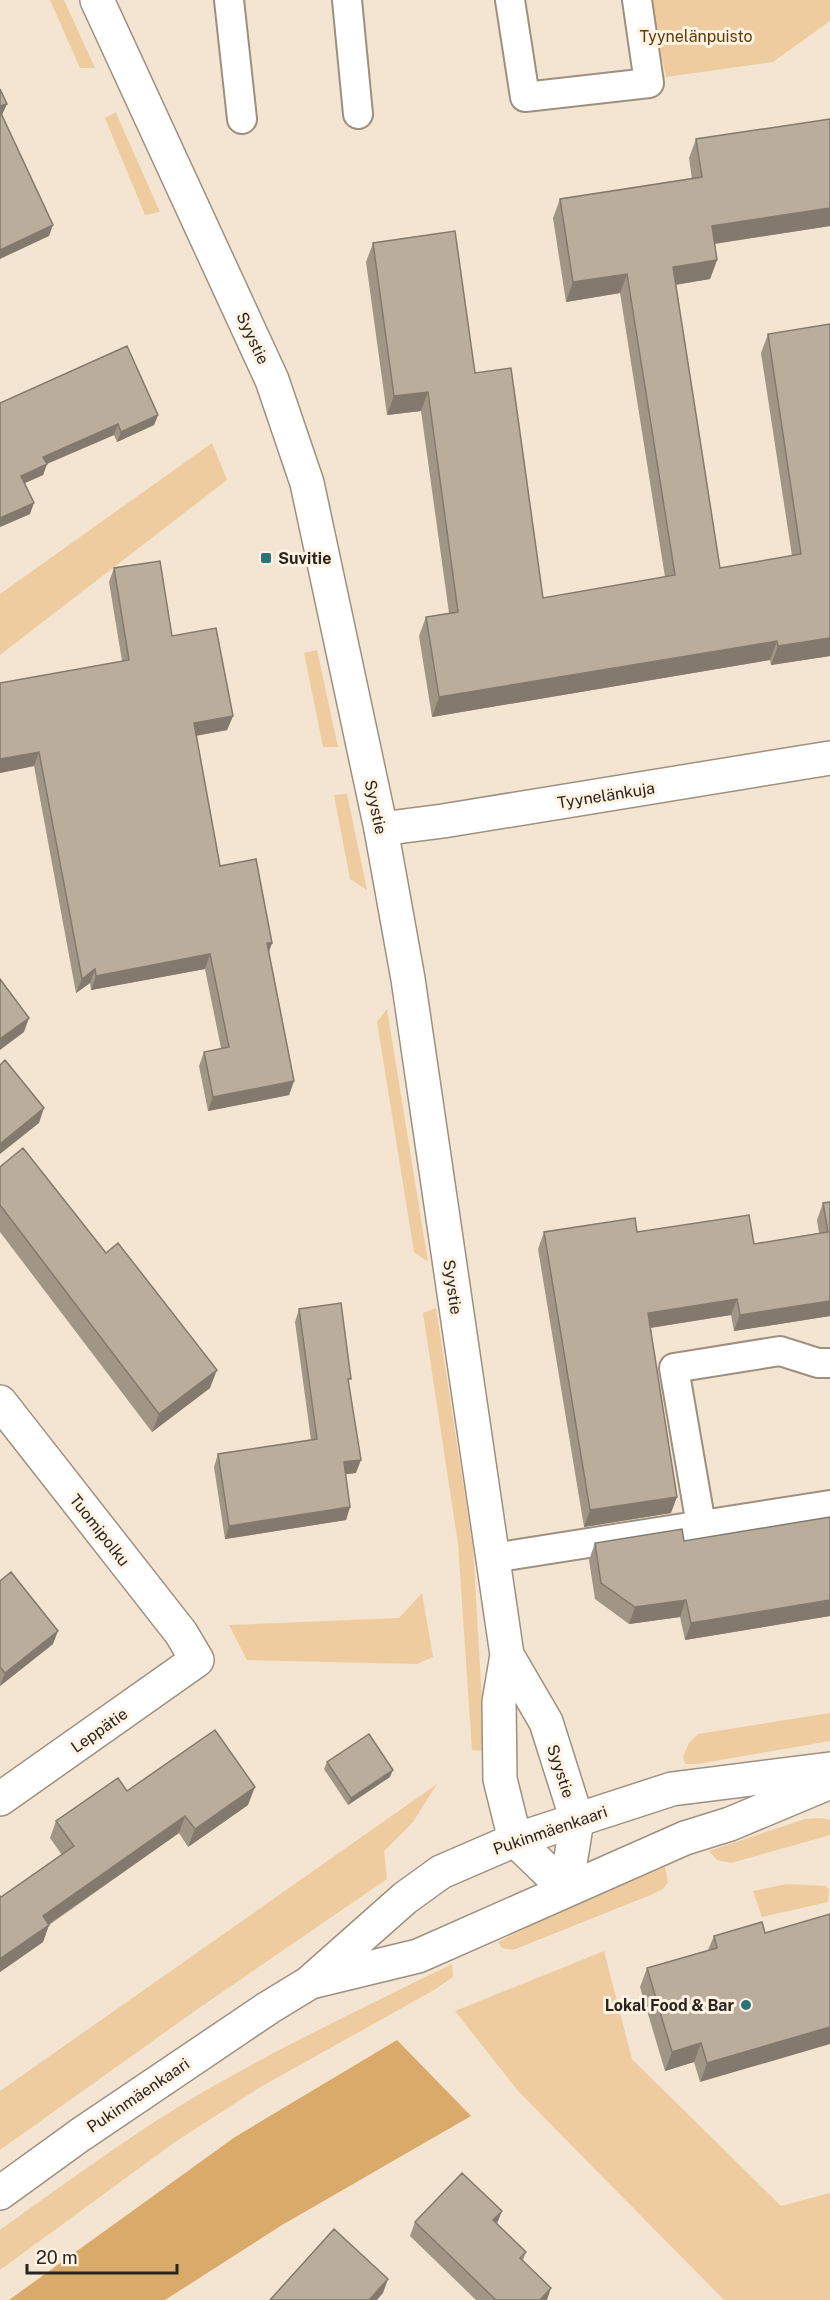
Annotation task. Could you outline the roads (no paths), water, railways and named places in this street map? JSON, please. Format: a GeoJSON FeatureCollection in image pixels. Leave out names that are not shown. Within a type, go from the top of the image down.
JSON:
{"type":"FeatureCollection","features":[{"type":"Feature","properties":{"kind":"street","name":"Syystie"},"geometry":{"type":"LineString","coordinates":[[97,0],[272,380],[307,483],[381,829],[408,979],[507,1655],[499,1702],[500,1779],[515,1840]]}},
{"type":"Feature","properties":{"kind":"street","name":"Tyynelänkuja"},"geometry":{"type":"LineString","coordinates":[[381,829],[830,758]]}},
{"type":"Feature","properties":{"kind":"street","name":"Tuomipolku"},"geometry":{"type":"LineString","coordinates":[[0,1401],[181,1633],[197,1660]]}},
{"type":"Feature","properties":{"kind":"street","name":"Syystie"},"geometry":{"type":"LineString","coordinates":[[507,1655],[546,1722],[577,1820],[566,1889]]}},
{"type":"Feature","properties":{"kind":"street","name":"Leppätie"},"geometry":{"type":"LineString","coordinates":[[0,1799],[197,1660]]}},
{"type":"Feature","properties":{"kind":"street","name":"Pukinmäenkaari"},"geometry":{"type":"LineString","coordinates":[[0,2193],[80,2134],[309,1983],[405,1898],[441,1872],[515,1840],[672,1789],[830,1769]]}},
{"type":"Feature","properties":{"kind":"street","name":"Pukinmäenkaari"},"geometry":{"type":"LineString","coordinates":[[309,1983],[418,1956],[685,1838],[730,1824],[830,1782]]}},
{"type":"Feature","properties":{"kind":"street"},"geometry":{"type":"LineString","coordinates":[[515,1840],[566,1889]]}},
{"type":"Feature","properties":{"kind":"lane"},"geometry":{"type":"LineString","coordinates":[[229,0],[242,119]]}},
{"type":"Feature","properties":{"kind":"lane"},"geometry":{"type":"LineString","coordinates":[[346,0],[358,114]]}},
{"type":"Feature","properties":{"kind":"lane"},"geometry":{"type":"LineString","coordinates":[[510,0],[525,97],[649,83],[637,0]]}},
{"type":"Feature","properties":{"kind":"lane"},"geometry":{"type":"LineString","coordinates":[[701,1525],[674,1368],[780,1351],[818,1362],[830,1362]]}},
{"type":"Feature","properties":{"kind":"lane"},"geometry":{"type":"LineString","coordinates":[[493,1558],[830,1505]]}},
{"type":"Feature","properties":{"kind":"place","name":"Suvitie"},"geometry":{"type":"Point","coordinates":[266,558]}},
{"type":"Feature","properties":{"kind":"place","name":"Lokal Food & Bar"},"geometry":{"type":"Point","coordinates":[746,2005]}},
{"type":"Feature","properties":{"kind":"park label","name":"Tyynelänpuisto"},"geometry":{"type":"Point","coordinates":[696,36]}}]}
